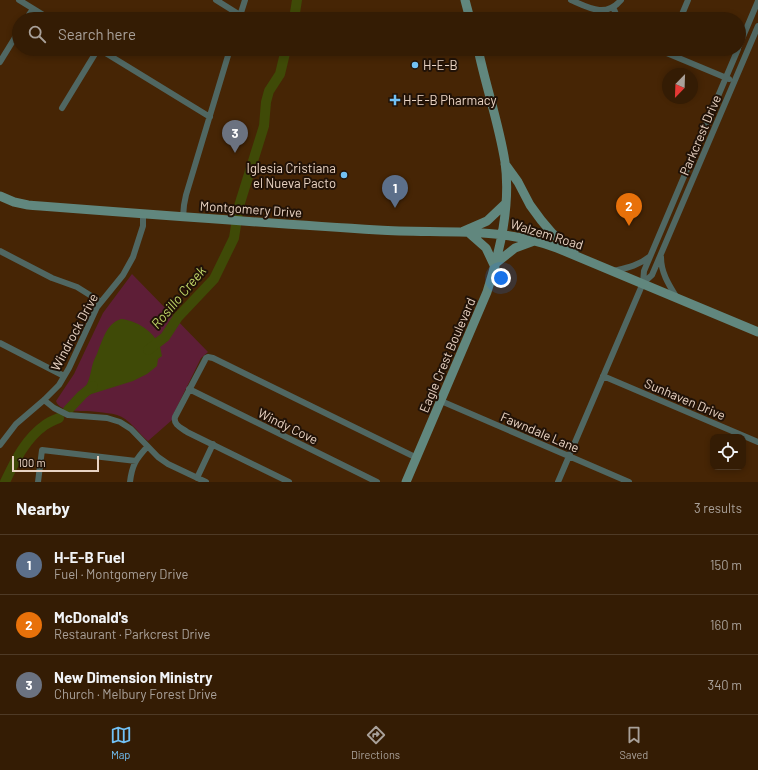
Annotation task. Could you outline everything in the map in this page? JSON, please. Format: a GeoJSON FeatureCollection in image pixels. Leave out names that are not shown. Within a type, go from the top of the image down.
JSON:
{"type":"FeatureCollection","features":[{"type":"Feature","properties":{"kind":"main road"},"geometry":{"type":"LineString","coordinates":[[468,1],[469,12]]}},
{"type":"Feature","properties":{"kind":"main road","name":"Walzem Road"},"geometry":{"type":"LineString","coordinates":[[480,56],[505,163],[506,203],[502,234],[535,241],[582,258],[758,332]]}},
{"type":"Feature","properties":{"kind":"main road"},"geometry":{"type":"LineString","coordinates":[[505,163],[518,182],[530,205],[541,220],[552,233],[582,258]]}},
{"type":"Feature","properties":{"kind":"main road","name":"Montgomery Drive"},"geometry":{"type":"LineString","coordinates":[[0,196],[14,202],[28,205],[248,222],[394,231],[502,234]]}},
{"type":"Feature","properties":{"kind":"main road"},"geometry":{"type":"LineString","coordinates":[[506,203],[487,221],[465,233],[486,248],[496,265],[514,248],[535,241]]}},
{"type":"Feature","properties":{"kind":"main road","name":"Eagle Crest Boulevard"},"geometry":{"type":"LineString","coordinates":[[406,482],[487,292],[496,265],[502,234]]}},
{"type":"Feature","properties":{"kind":"street"},"geometry":{"type":"LineString","coordinates":[[19,0],[38,12]]}},
{"type":"Feature","properties":{"kind":"street"},"geometry":{"type":"LineString","coordinates":[[216,0],[233,12]]}},
{"type":"Feature","properties":{"kind":"street"},"geometry":{"type":"LineString","coordinates":[[241,12],[245,0]]}},
{"type":"Feature","properties":{"kind":"street"},"geometry":{"type":"LineString","coordinates":[[571,0],[597,10],[607,10],[617,5],[621,0]]}},
{"type":"Feature","properties":{"kind":"street"},"geometry":{"type":"LineString","coordinates":[[680,0],[687,2],[683,12]]}},
{"type":"Feature","properties":{"kind":"street"},"geometry":{"type":"LineString","coordinates":[[746,29],[758,1]]}},
{"type":"Feature","properties":{"kind":"street"},"geometry":{"type":"LineString","coordinates":[[613,7],[615,12]]}},
{"type":"Feature","properties":{"kind":"street","name":"Parkcrest Drive"},"geometry":{"type":"LineString","coordinates":[[746,54],[758,26]]}},
{"type":"Feature","properties":{"kind":"street"},"geometry":{"type":"LineString","coordinates":[[0,62],[12,42]]}},
{"type":"Feature","properties":{"kind":"street"},"geometry":{"type":"LineString","coordinates":[[62,108],[94,56]]}},
{"type":"Feature","properties":{"kind":"street"},"geometry":{"type":"LineString","coordinates":[[109,56],[210,118]]}},
{"type":"Feature","properties":{"kind":"street"},"geometry":{"type":"LineString","coordinates":[[183,217],[184,205],[228,56]]}},
{"type":"Feature","properties":{"kind":"street"},"geometry":{"type":"LineString","coordinates":[[673,56],[734,82]]}},
{"type":"Feature","properties":{"kind":"street","name":"Parkcrest Drive"},"geometry":{"type":"LineString","coordinates":[[558,482],[643,283],[644,271],[650,256],[735,56]]}},
{"type":"Feature","properties":{"kind":"street","name":"Parkcrest Drive"},"geometry":{"type":"LineString","coordinates":[[643,283],[652,274],[745,56]]}},
{"type":"Feature","properties":{"kind":"street","name":"Windrock Drive"},"geometry":{"type":"LineString","coordinates":[[0,445],[2,436],[59,385],[69,368],[92,317],[123,275],[133,258],[142,226],[143,214]]}},
{"type":"Feature","properties":{"kind":"street"},"geometry":{"type":"LineString","coordinates":[[0,251],[52,278],[77,286],[102,302]]}},
{"type":"Feature","properties":{"kind":"street"},"geometry":{"type":"LineString","coordinates":[[661,253],[661,266],[677,298]]}},
{"type":"Feature","properties":{"kind":"street"},"geometry":{"type":"LineString","coordinates":[[613,271],[636,265],[643,262],[650,256]]}},
{"type":"Feature","properties":{"kind":"street"},"geometry":{"type":"LineString","coordinates":[[0,343],[64,376]]}},
{"type":"Feature","properties":{"kind":"street"},"geometry":{"type":"LineString","coordinates":[[289,482],[187,432],[174,421],[189,389],[204,361],[208,357],[213,358],[417,458]]}},
{"type":"Feature","properties":{"kind":"street","name":"Sunhaven Drive"},"geometry":{"type":"LineString","coordinates":[[603,376],[758,442]]}},
{"type":"Feature","properties":{"kind":"street","name":"Windy Cove"},"geometry":{"type":"LineString","coordinates":[[189,389],[377,482]]}},
{"type":"Feature","properties":{"kind":"street"},"geometry":{"type":"LineString","coordinates":[[44,400],[54,408],[68,414],[107,418],[120,422],[131,429],[147,447],[168,464],[206,482]]}},
{"type":"Feature","properties":{"kind":"street","name":"Fawndale Lane"},"geometry":{"type":"LineString","coordinates":[[441,402],[630,482]]}},
{"type":"Feature","properties":{"kind":"street"},"geometry":{"type":"LineString","coordinates":[[197,478],[214,444]]}},
{"type":"Feature","properties":{"kind":"street"},"geometry":{"type":"LineString","coordinates":[[130,482],[132,470],[136,461],[147,447]]}},
{"type":"Feature","properties":{"kind":"street"},"geometry":{"type":"LineString","coordinates":[[38,482],[42,450],[136,461]]}},
{"type":"Feature","properties":{"kind":"shaded area"},"geometry":{"type":"Polygon","coordinates":[[[132,274],[208,352],[201,358],[173,415],[172,420],[148,441],[126,419],[115,414],[68,410],[59,405],[56,401],[74,374],[103,313],[132,274]]]}},
{"type":"Feature","properties":{"kind":"shaded area"},"geometry":{"type":"Polygon","coordinates":[[[121,319],[139,324],[154,336],[160,347],[162,356],[158,359],[157,366],[147,374],[133,381],[85,396],[82,395],[82,391],[88,381],[93,362],[106,332],[112,324],[121,319]]]}},
{"type":"Feature","properties":{"kind":"waterway","name":"Rosillo Creek"},"geometry":{"type":"LineString","coordinates":[[295,12],[297,0]]}},
{"type":"Feature","properties":{"kind":"waterway","name":"Rosillo Creek"},"geometry":{"type":"LineString","coordinates":[[148,350],[165,337],[178,317],[214,279],[234,238],[239,206],[264,126],[266,102],[269,91],[280,74],[284,56]]}},
{"type":"Feature","properties":{"kind":"waterway","name":"Rosillo Creek"},"geometry":{"type":"LineString","coordinates":[[68,410],[93,386]]}},
{"type":"Feature","properties":{"kind":"waterway","name":"Rosillo Creek"},"geometry":{"type":"LineString","coordinates":[[5,482],[26,444],[38,431],[47,424],[59,418]]}},
{"type":"Feature","properties":{"kind":"place","name":"H-E-B"},"geometry":{"type":"Point","coordinates":[415,65]}},
{"type":"Feature","properties":{"kind":"place","name":"H-E-B Pharmacy"},"geometry":{"type":"Point","coordinates":[395,100]}},
{"type":"Feature","properties":{"kind":"place","name":"New Dimension Ministry"},"geometry":{"type":"Point","coordinates":[235,153]}},
{"type":"Feature","properties":{"kind":"place","name":"Iglesia Cristiana el Nueva Pacto"},"geometry":{"type":"Point","coordinates":[344,175]}},
{"type":"Feature","properties":{"kind":"place","name":"H-E-B Fuel"},"geometry":{"type":"Point","coordinates":[395,208]}},
{"type":"Feature","properties":{"kind":"place","name":"McDonald's"},"geometry":{"type":"Point","coordinates":[629,226]}}]}
